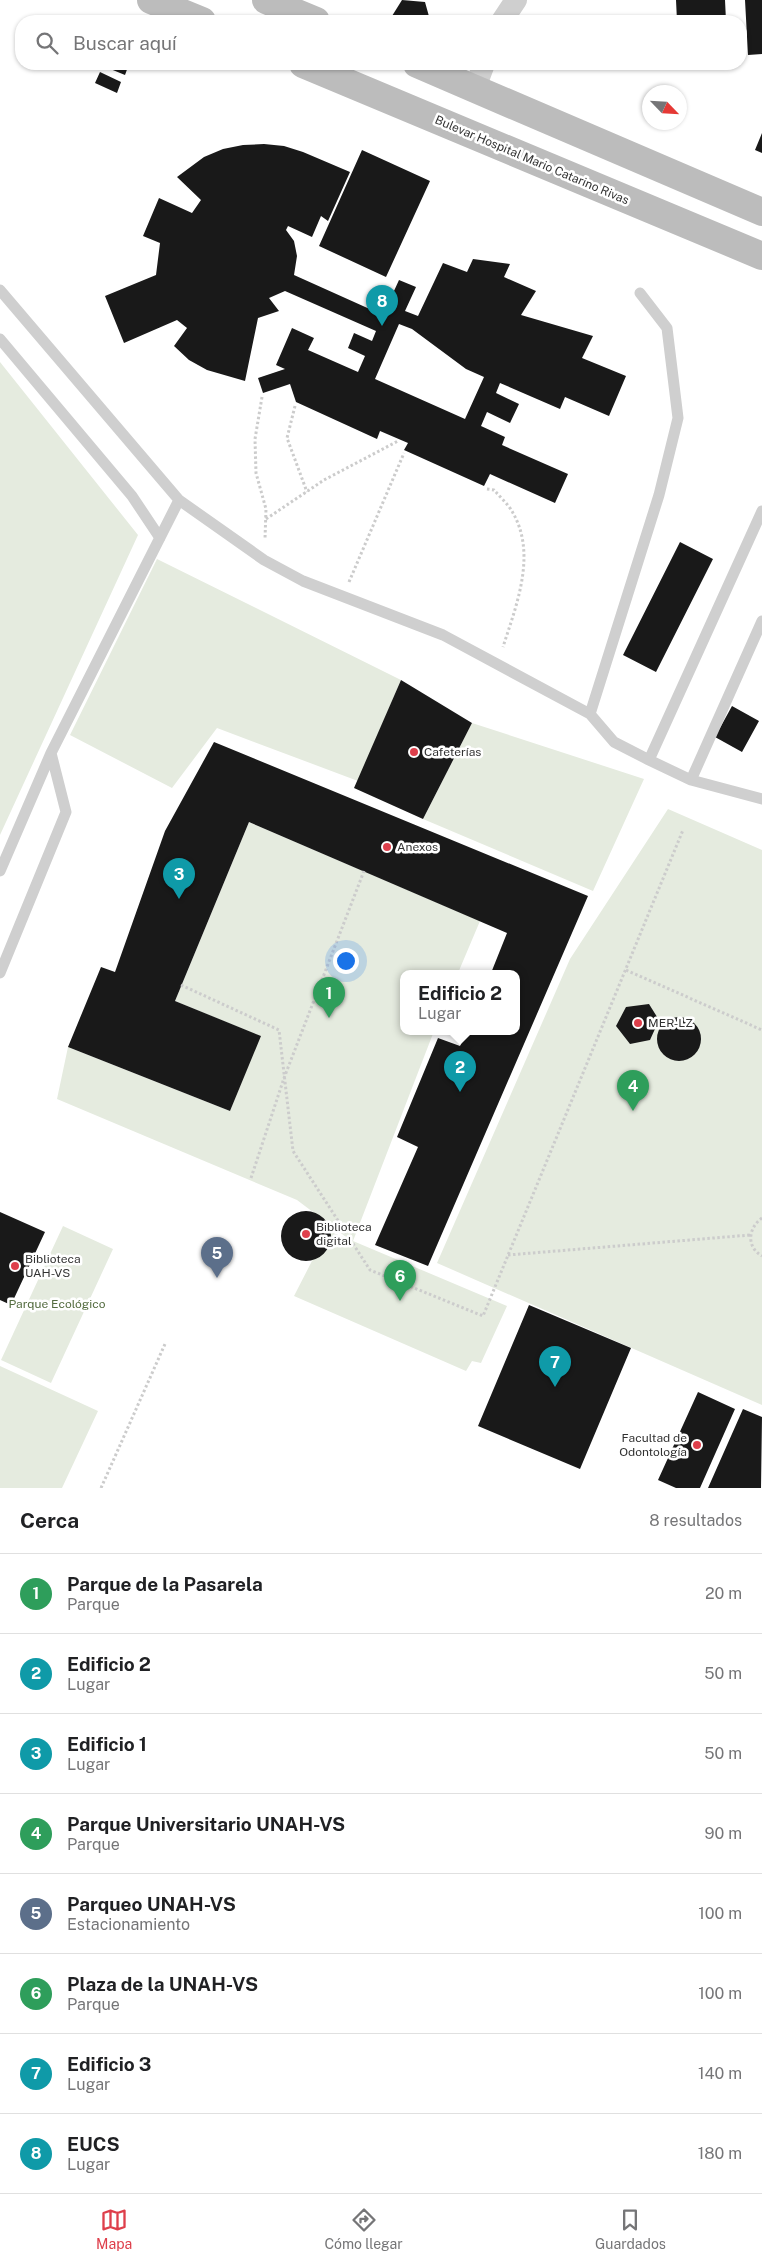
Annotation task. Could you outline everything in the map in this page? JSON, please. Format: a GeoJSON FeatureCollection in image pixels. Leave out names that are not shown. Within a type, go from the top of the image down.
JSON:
{"type":"FeatureCollection","features":[{"type":"Feature","properties":{"kind":"main road"},"geometry":{"type":"LineString","coordinates":[[266,0],[302,15]]}},
{"type":"Feature","properties":{"kind":"main road"},"geometry":{"type":"LineString","coordinates":[[156,1],[188,15]]}},
{"type":"Feature","properties":{"kind":"main road","name":"Bulevar Hospital Mario Catarino Rivas"},"geometry":{"type":"LineString","coordinates":[[317,70],[762,256]]}},
{"type":"Feature","properties":{"kind":"main road"},"geometry":{"type":"LineString","coordinates":[[448,70],[480,76],[762,212]]}},
{"type":"Feature","properties":{"kind":"street"},"geometry":{"type":"LineString","coordinates":[[506,15],[516,0]]}},
{"type":"Feature","properties":{"kind":"lane"},"geometry":{"type":"LineString","coordinates":[[0,290],[179,500],[264,560],[303,581],[444,635],[590,714],[614,742],[649,760],[691,780],[762,799]]}},
{"type":"Feature","properties":{"kind":"lane"},"geometry":{"type":"LineString","coordinates":[[590,714],[659,495],[678,418],[667,328],[640,293]]}},
{"type":"Feature","properties":{"kind":"lane"},"geometry":{"type":"LineString","coordinates":[[0,339],[132,496],[160,538]]}},
{"type":"Feature","properties":{"kind":"lane"},"geometry":{"type":"LineString","coordinates":[[0,871],[51,753],[179,500]]}},
{"type":"Feature","properties":{"kind":"lane"},"geometry":{"type":"LineString","coordinates":[[649,760],[762,511]]}},
{"type":"Feature","properties":{"kind":"lane"},"geometry":{"type":"LineString","coordinates":[[691,780],[762,621]]}},
{"type":"Feature","properties":{"kind":"lane"},"geometry":{"type":"LineString","coordinates":[[0,973],[66,812],[51,753]]}},
{"type":"Feature","properties":{"kind":"path"},"geometry":{"type":"LineString","coordinates":[[262,397],[254,439],[256,473],[266,509],[264,560]]}},
{"type":"Feature","properties":{"kind":"path"},"geometry":{"type":"LineString","coordinates":[[295,406],[288,438],[307,492]]}},
{"type":"Feature","properties":{"kind":"path"},"geometry":{"type":"LineString","coordinates":[[266,519],[324,480],[398,441]]}},
{"type":"Feature","properties":{"kind":"path"},"geometry":{"type":"LineString","coordinates":[[343,596],[404,453]]}},
{"type":"Feature","properties":{"kind":"path"},"geometry":{"type":"LineString","coordinates":[[487,489],[494,490],[514,513],[521,536],[525,563],[517,602],[498,665]]}},
{"type":"Feature","properties":{"kind":"path"},"geometry":{"type":"LineString","coordinates":[[181,985],[278,1030],[293,1151],[370,1270],[483,1316],[683,830]]}},
{"type":"Feature","properties":{"kind":"path"},"geometry":{"type":"LineString","coordinates":[[251,1178],[284,1078],[364,872]]}},
{"type":"Feature","properties":{"kind":"path"},"geometry":{"type":"LineString","coordinates":[[626,970],[762,1030]]}},
{"type":"Feature","properties":{"kind":"path"},"geometry":{"type":"LineString","coordinates":[[762,1218],[752,1228],[750,1235],[754,1249],[762,1256]]}},
{"type":"Feature","properties":{"kind":"path"},"geometry":{"type":"LineString","coordinates":[[508,1255],[750,1235]]}},
{"type":"Feature","properties":{"kind":"path"},"geometry":{"type":"LineString","coordinates":[[101,1488],[165,1344]]}},
{"type":"Feature","properties":{"kind":"green space"},"geometry":{"type":"Polygon","coordinates":[[[0,362],[138,535],[0,835],[0,362]]]}},
{"type":"Feature","properties":{"kind":"green space"},"geometry":{"type":"Polygon","coordinates":[[[157,559],[401,680],[358,781],[217,728],[172,788],[70,735],[157,559]]]}},
{"type":"Feature","properties":{"kind":"green space"},"geometry":{"type":"Polygon","coordinates":[[[472,723],[644,779],[593,891],[423,819],[472,723]]]}},
{"type":"Feature","properties":{"kind":"green space"},"geometry":{"type":"Polygon","coordinates":[[[668,809],[762,850],[762,1405],[437,1263],[570,959],[668,809]]]}},
{"type":"Feature","properties":{"kind":"green space"},"geometry":{"type":"Polygon","coordinates":[[[249,822],[480,921],[459,970],[400,970],[400,1035],[432,1035],[353,1241],[507,1306],[481,1363],[472,1361],[466,1371],[294,1296],[313,1259],[324,1229],[350,1240],[297,1200],[57,1099],[68,1047],[230,1111],[260,1036],[175,1001],[249,822]]]}},
{"type":"Feature","properties":{"kind":"green space","name":"Parque Ecológico"},"geometry":{"type":"Polygon","coordinates":[[[63,1226],[113,1249],[51,1383],[1,1360],[63,1226]]]}},
{"type":"Feature","properties":{"kind":"green space"},"geometry":{"type":"Polygon","coordinates":[[[0,1366],[98,1411],[62,1488],[0,1488],[0,1366]]]}},
{"type":"Feature","properties":{"kind":"building"},"geometry":{"type":"Polygon","coordinates":[[[402,0],[425,2],[429,15],[393,15],[402,0]]]}},
{"type":"Feature","properties":{"kind":"building"},"geometry":{"type":"Polygon","coordinates":[[[676,0],[725,0],[726,15],[677,15],[676,0]]]}},
{"type":"Feature","properties":{"kind":"building"},"geometry":{"type":"Polygon","coordinates":[[[745,0],[762,0],[762,54],[748,55],[745,0]]]}},
{"type":"Feature","properties":{"kind":"building"},"geometry":{"type":"Polygon","coordinates":[[[113,70],[127,70],[125,75],[113,70]]]}},
{"type":"Feature","properties":{"kind":"building"},"geometry":{"type":"Polygon","coordinates":[[[100,72],[121,82],[117,93],[95,83],[100,72]]]}},
{"type":"Feature","properties":{"kind":"building"},"geometry":{"type":"Polygon","coordinates":[[[762,133],[762,153],[755,150],[762,133]]]}},
{"type":"Feature","properties":{"kind":"building"},"geometry":{"type":"Polygon","coordinates":[[[264,144],[284,146],[350,172],[328,221],[321,216],[312,237],[288,226],[286,230],[294,241],[297,256],[294,275],[383,315],[399,280],[416,287],[405,311],[418,316],[443,263],[467,272],[473,259],[510,264],[504,277],[536,291],[521,315],[593,336],[582,358],[626,376],[609,416],[565,397],[560,409],[500,383],[496,393],[519,404],[510,423],[487,412],[481,426],[505,437],[502,445],[568,474],[555,503],[490,474],[484,486],[404,450],[408,443],[380,431],[377,439],[296,402],[290,384],[263,393],[258,378],[285,369],[276,365],[292,328],[314,338],[308,350],[358,372],[365,356],[348,348],[354,333],[372,341],[376,331],[285,291],[269,298],[279,311],[258,318],[245,381],[207,370],[189,360],[174,346],[187,328],[177,320],[124,343],[105,296],[156,275],[160,243],[143,236],[159,198],[192,213],[201,200],[177,177],[204,157],[223,149],[243,145],[264,144]],[[399,324],[375,379],[465,419],[484,377],[466,369],[412,329],[399,324]]]}},
{"type":"Feature","properties":{"kind":"building"},"geometry":{"type":"Polygon","coordinates":[[[362,150],[430,181],[386,277],[319,246],[362,150]]]}},
{"type":"Feature","properties":{"kind":"building"},"geometry":{"type":"Polygon","coordinates":[[[680,542],[713,559],[656,672],[623,655],[680,542]]]}},
{"type":"Feature","properties":{"kind":"building","name":"Cafeterías"},"geometry":{"type":"Polygon","coordinates":[[[401,680],[472,723],[423,819],[354,788],[401,680]]]}},
{"type":"Feature","properties":{"kind":"building"},"geometry":{"type":"Polygon","coordinates":[[[732,706],[759,721],[742,752],[715,737],[732,706]]]}},
{"type":"Feature","properties":{"kind":"building"},"geometry":{"type":"Polygon","coordinates":[[[214,742],[588,896],[428,1266],[375,1245],[418,1147],[397,1137],[438,1038],[460,1046],[465,1035],[520,1035],[520,970],[492,970],[507,933],[249,822],[175,1001],[261,1036],[230,1111],[68,1047],[101,967],[115,972],[165,831],[214,742]]]}},
{"type":"Feature","properties":{"kind":"building","name":"MER-LZ"},"geometry":{"type":"Polygon","coordinates":[[[649,1004],[659,1020],[650,1040],[630,1044],[616,1026],[626,1007],[649,1004]]]}},
{"type":"Feature","properties":{"kind":"building"},"geometry":{"type":"Polygon","coordinates":[[[679,1017],[691,1021],[697,1027],[701,1039],[697,1051],[691,1057],[679,1061],[667,1057],[661,1051],[657,1039],[661,1027],[667,1021],[679,1017]]]}},
{"type":"Feature","properties":{"kind":"building","name":"Biblioteca digital"},"geometry":{"type":"Polygon","coordinates":[[[306,1211],[315,1213],[326,1222],[331,1236],[329,1245],[320,1256],[306,1261],[297,1259],[286,1250],[281,1236],[283,1227],[292,1216],[306,1211]]]}},
{"type":"Feature","properties":{"kind":"building","name":"Biblioteca UAH-VS"},"geometry":{"type":"Polygon","coordinates":[[[0,1212],[45,1232],[11,1305],[0,1300],[0,1212]]]}},
{"type":"Feature","properties":{"kind":"building"},"geometry":{"type":"Polygon","coordinates":[[[529,1305],[631,1348],[580,1469],[478,1426],[529,1305]]]}},
{"type":"Feature","properties":{"kind":"building","name":"Facultad de Odontología"},"geometry":{"type":"Polygon","coordinates":[[[698,1392],[735,1409],[700,1488],[676,1488],[658,1480],[698,1392]]]}},
{"type":"Feature","properties":{"kind":"building"},"geometry":{"type":"Polygon","coordinates":[[[743,1409],[762,1417],[761,1488],[708,1488],[743,1409]]]}},
{"type":"Feature","properties":{"kind":"place","name":"EUCS"},"geometry":{"type":"Point","coordinates":[382,326]}},
{"type":"Feature","properties":{"kind":"place","name":"Cafeterías"},"geometry":{"type":"Point","coordinates":[414,752]}},
{"type":"Feature","properties":{"kind":"place","name":"Anexos"},"geometry":{"type":"Point","coordinates":[387,847]}},
{"type":"Feature","properties":{"kind":"place","name":"Edificio 1"},"geometry":{"type":"Point","coordinates":[179,899]}},
{"type":"Feature","properties":{"kind":"place","name":"Parque de la Pasarela"},"geometry":{"type":"Point","coordinates":[329,1018]}},
{"type":"Feature","properties":{"kind":"place","name":"MER-LZ"},"geometry":{"type":"Point","coordinates":[638,1023]}},
{"type":"Feature","properties":{"kind":"place","name":"Edificio 2"},"geometry":{"type":"Point","coordinates":[460,1092]}},
{"type":"Feature","properties":{"kind":"place","name":"Parque Universitario UNAH-VS"},"geometry":{"type":"Point","coordinates":[633,1111]}},
{"type":"Feature","properties":{"kind":"place","name":"Biblioteca digital"},"geometry":{"type":"Point","coordinates":[306,1234]}},
{"type":"Feature","properties":{"kind":"place","name":"Biblioteca UAH-VS"},"geometry":{"type":"Point","coordinates":[15,1266]}},
{"type":"Feature","properties":{"kind":"place","name":"Parqueo UNAH-VS"},"geometry":{"type":"Point","coordinates":[217,1278]}},
{"type":"Feature","properties":{"kind":"place","name":"Plaza de la UNAH-VS"},"geometry":{"type":"Point","coordinates":[400,1301]}},
{"type":"Feature","properties":{"kind":"place","name":"Edificio 3"},"geometry":{"type":"Point","coordinates":[555,1387]}},
{"type":"Feature","properties":{"kind":"place","name":"Facultad de Odontología"},"geometry":{"type":"Point","coordinates":[697,1445]}}]}
